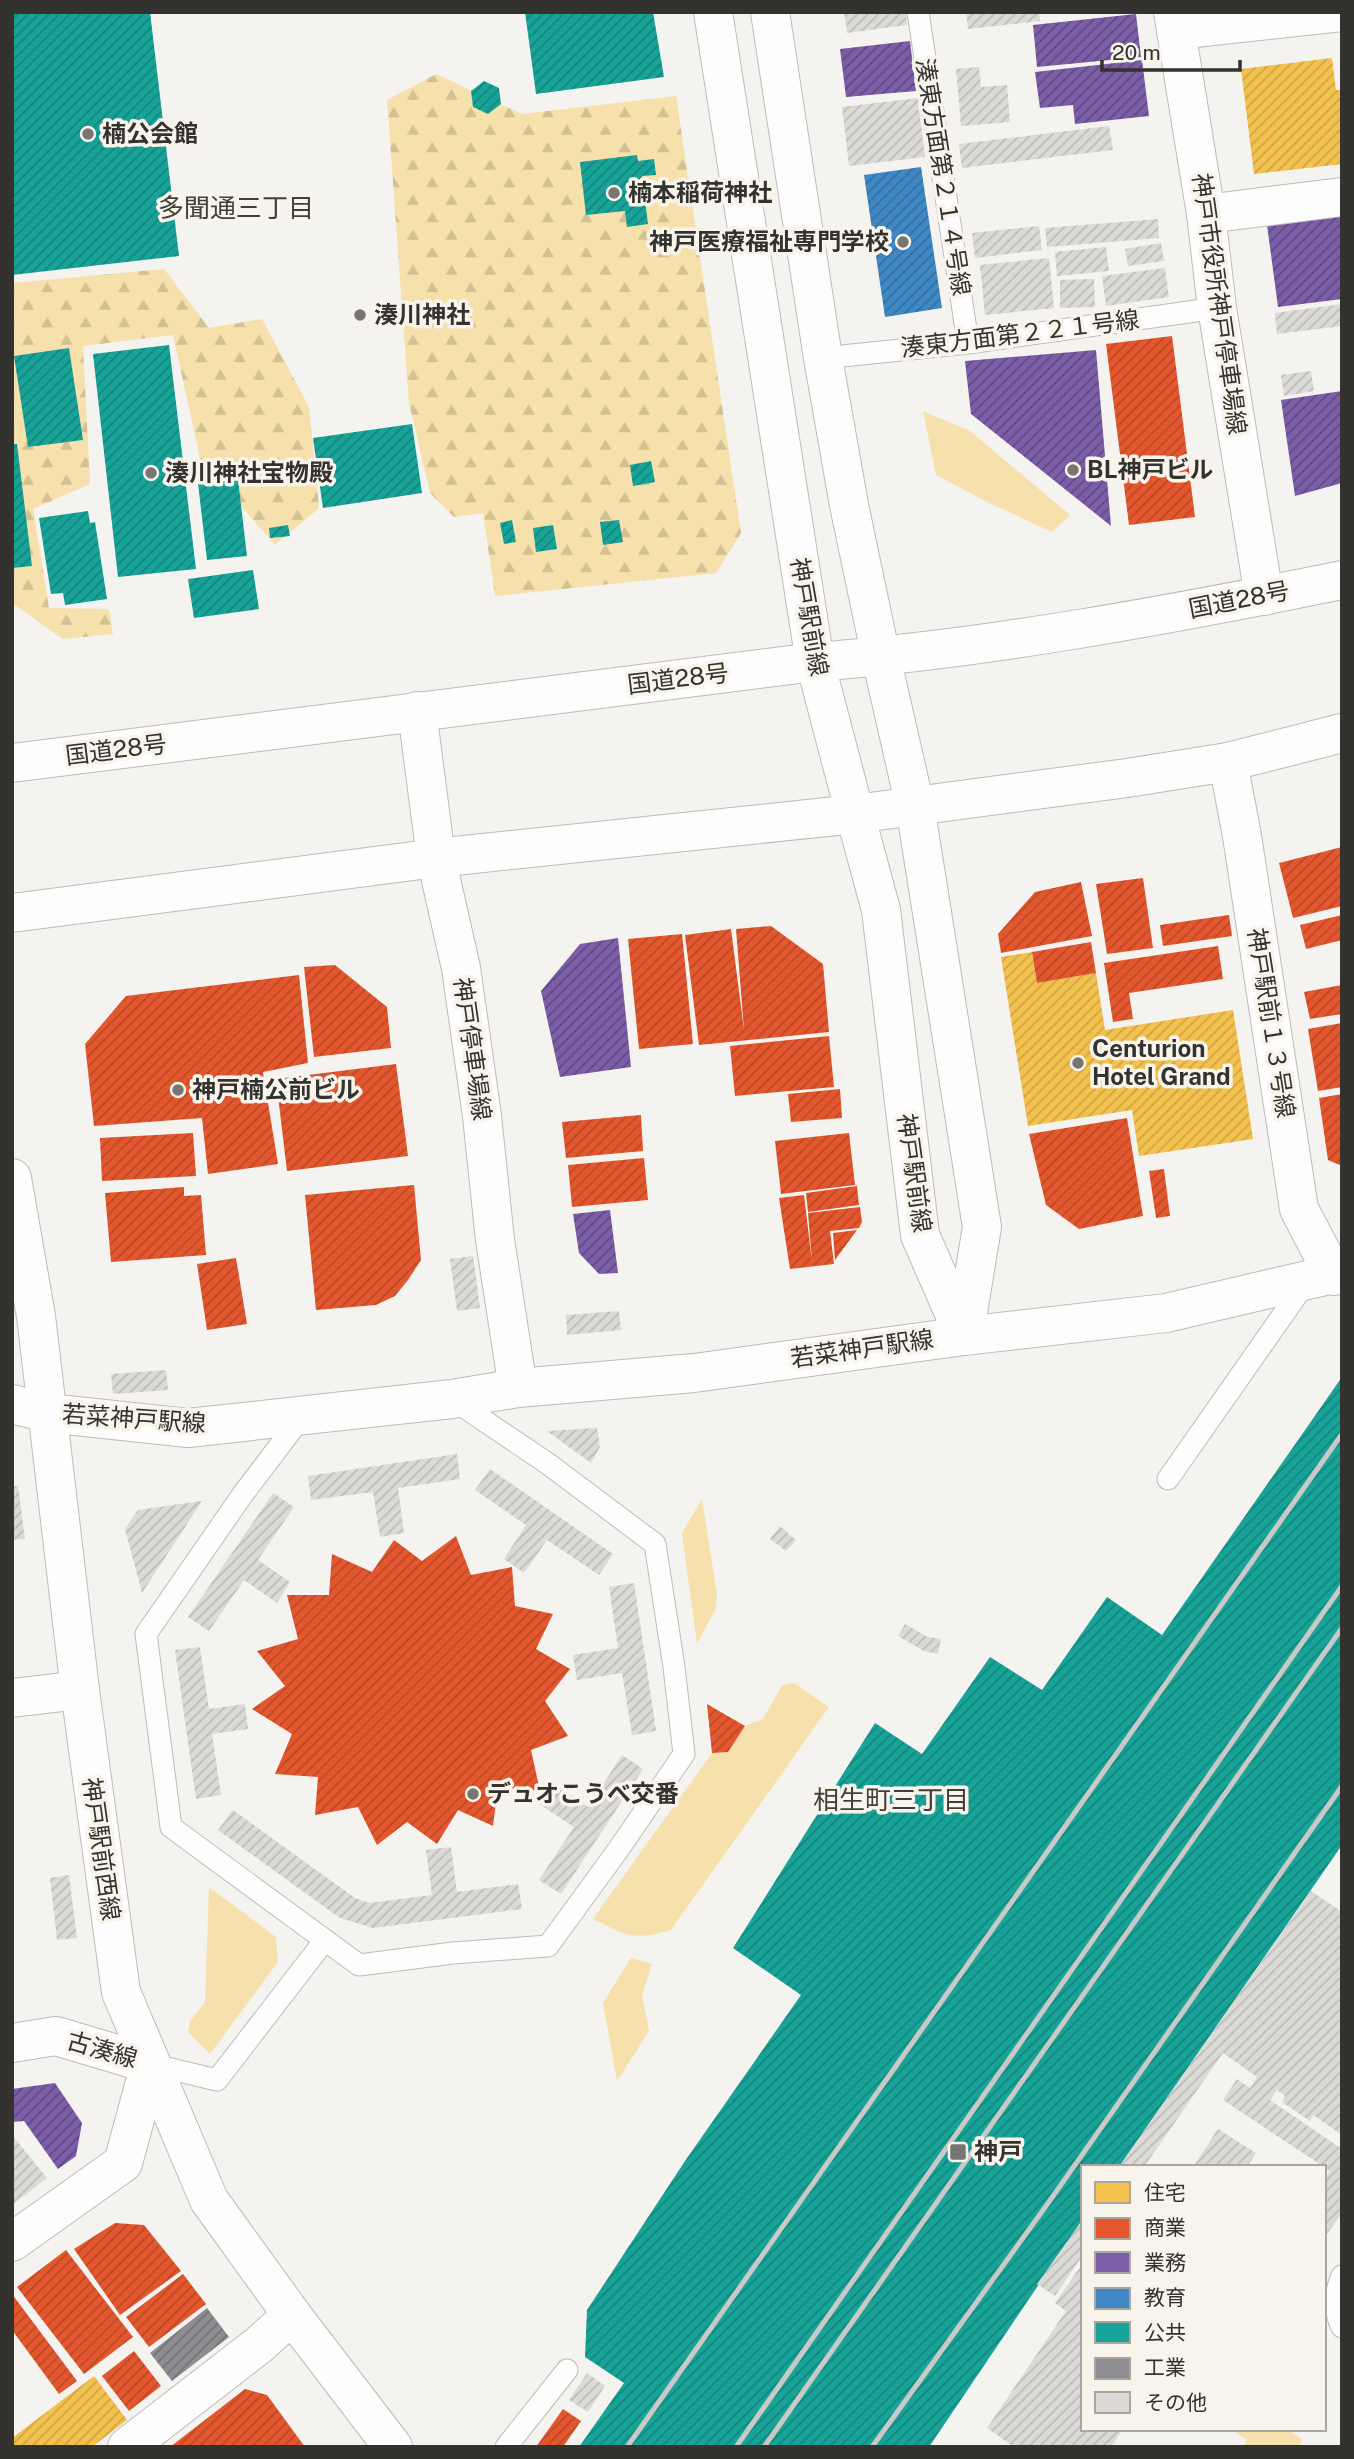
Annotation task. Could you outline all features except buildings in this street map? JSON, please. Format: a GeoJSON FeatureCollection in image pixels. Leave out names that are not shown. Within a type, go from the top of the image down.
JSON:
{"type":"FeatureCollection","features":[{"type":"Feature","properties":{"kind":"main road","name":"神戸駅前線"},"geometry":{"type":"LineString","coordinates":[[713,12],[815,662],[881,910],[920,1235],[964,1336]]}},
{"type":"Feature","properties":{"kind":"main road"},"geometry":{"type":"LineString","coordinates":[[769,12],[823,358],[849,505],[915,806],[982,1227],[964,1336]]}},
{"type":"Feature","properties":{"kind":"main road"},"geometry":{"type":"LineString","coordinates":[[1174,21],[1342,12]]}},
{"type":"Feature","properties":{"kind":"main road","name":"神戸市役所神戸停車場線"},"geometry":{"type":"LineString","coordinates":[[1174,21],[1264,596]]}},
{"type":"Feature","properties":{"kind":"main road"},"geometry":{"type":"LineString","coordinates":[[1206,214],[1342,197]]}},
{"type":"Feature","properties":{"kind":"main road","name":"国道28号"},"geometry":{"type":"LineString","coordinates":[[12,764],[417,711],[815,662],[881,657],[1108,624],[1342,580]]}},
{"type":"Feature","properties":{"kind":"main road","name":"神戸停車場線"},"geometry":{"type":"LineString","coordinates":[[417,711],[436,858],[461,968],[482,1116],[495,1240],[518,1388]]}},
{"type":"Feature","properties":{"kind":"main road"},"geometry":{"type":"LineString","coordinates":[[12,913],[436,858],[915,806],[1228,762],[1342,733]]}},
{"type":"Feature","properties":{"kind":"main road","name":"神戸駅前１３号線"},"geometry":{"type":"LineString","coordinates":[[1228,762],[1242,836],[1299,1209],[1333,1274]]}},
{"type":"Feature","properties":{"kind":"main road","name":"神戸駅前西線"},"geometry":{"type":"LineString","coordinates":[[12,1178],[36,1316],[30,1409],[80,1690],[121,1992],[209,2200],[292,2315],[393,2447]]}},
{"type":"Feature","properties":{"kind":"main road","name":"若菜神戸駅線"},"geometry":{"type":"LineString","coordinates":[[30,1409],[188,1428],[453,1399],[518,1388],[694,1373],[964,1336],[1166,1313],[1333,1274]]}},
{"type":"Feature","properties":{"kind":"main road"},"geometry":{"type":"LineString","coordinates":[[12,1698],[80,1690]]}},
{"type":"Feature","properties":{"kind":"main road","name":"古湊線"},"geometry":{"type":"LineString","coordinates":[[12,2043],[56,2036],[150,2064]]}},
{"type":"Feature","properties":{"kind":"main road"},"geometry":{"type":"LineString","coordinates":[[12,2242],[123,2163],[150,2064]]}},
{"type":"Feature","properties":{"kind":"main road"},"geometry":{"type":"LineString","coordinates":[[127,2447],[260,2344],[292,2315]]}},
{"type":"Feature","properties":{"kind":"lane","name":"湊東方面第２１４号線"},"geometry":{"type":"LineString","coordinates":[[918,12],[968,343]]}},
{"type":"Feature","properties":{"kind":"lane","name":"湊東方面第２２１号線"},"geometry":{"type":"LineString","coordinates":[[823,358],[968,343],[1217,307]]}},
{"type":"Feature","properties":{"kind":"lane"},"geometry":{"type":"LineString","coordinates":[[1168,1479],[1333,1274]]}},
{"type":"Feature","properties":{"kind":"lane"},"geometry":{"type":"LineString","coordinates":[[303,1416],[243,1494],[146,1634],[171,1827],[359,1965],[453,1953],[548,1946],[684,1754],[655,1544],[547,1463],[453,1399]]}},
{"type":"Feature","properties":{"kind":"lane"},"geometry":{"type":"LineString","coordinates":[[150,2064],[217,2080],[325,1940]]}},
{"type":"Feature","properties":{"kind":"lane"},"geometry":{"type":"LineString","coordinates":[[1342,2276],[1337,2286],[1338,2320],[1342,2327]]}},
{"type":"Feature","properties":{"kind":"lane"},"geometry":{"type":"LineString","coordinates":[[506,2447],[567,2370]]}},
{"type":"Feature","properties":{"kind":"green space"},"geometry":{"type":"Polygon","coordinates":[[[436,74],[522,114],[676,96],[741,533],[716,573],[495,596],[483,513],[454,517],[430,493],[409,403],[387,100],[436,74]]]}},
{"type":"Feature","properties":{"kind":"green space"},"geometry":{"type":"Polygon","coordinates":[[[164,269],[209,328],[262,319],[309,407],[319,508],[275,545],[200,458],[173,335],[83,346],[90,484],[33,509],[49,608],[109,609],[113,634],[63,639],[12,603],[12,283],[164,269]]]}},
{"type":"Feature","properties":{"kind":"green space"},"geometry":{"type":"Polygon","coordinates":[[[923,411],[970,431],[1070,515],[1052,532],[936,475],[923,411]]]}},
{"type":"Feature","properties":{"kind":"green space"},"geometry":{"type":"Polygon","coordinates":[[[702,1499],[717,1595],[715,1610],[697,1644],[682,1533],[702,1499]]]}},
{"type":"Feature","properties":{"kind":"green space"},"geometry":{"type":"Polygon","coordinates":[[[794,1683],[829,1707],[671,1930],[648,1935],[631,1935],[593,1919],[712,1753],[728,1752],[745,1726],[763,1719],[782,1685],[794,1683]]]}},
{"type":"Feature","properties":{"kind":"green space"},"geometry":{"type":"Polygon","coordinates":[[[209,1887],[276,1937],[278,1962],[210,2054],[188,2032],[190,2021],[205,2002],[209,1887]]]}},
{"type":"Feature","properties":{"kind":"green space"},"geometry":{"type":"Polygon","coordinates":[[[631,1958],[652,1964],[642,1995],[649,2031],[617,2081],[603,2003],[631,1958]]]}},
{"type":"Feature","properties":{"kind":"green space"},"geometry":{"type":"Polygon","coordinates":[[[1234,2431],[1290,2431],[1301,2439],[1301,2445],[1243,2447],[1247,2440],[1234,2431]]]}},
{"type":"Feature","properties":{"kind":"railway"},"geometry":{"type":"LineString","coordinates":[[627,2447],[1342,1434]]}},
{"type":"Feature","properties":{"kind":"railway"},"geometry":{"type":"LineString","coordinates":[[736,2447],[1342,1586]]}},
{"type":"Feature","properties":{"kind":"railway"},"geometry":{"type":"LineString","coordinates":[[764,2447],[1342,1628]]}},
{"type":"Feature","properties":{"kind":"railway"},"geometry":{"type":"LineString","coordinates":[[872,2447],[1046,2206],[1342,1786]]}},
{"type":"Feature","properties":{"kind":"place","name":"楠公会館"},"geometry":{"type":"Point","coordinates":[88,134]}},
{"type":"Feature","properties":{"kind":"place","name":"楠本稲荷神社"},"geometry":{"type":"Point","coordinates":[614,193]}},
{"type":"Feature","properties":{"kind":"place","name":"神戸医療福祉専門学校"},"geometry":{"type":"Point","coordinates":[903,242]}},
{"type":"Feature","properties":{"kind":"place","name":"湊川神社"},"geometry":{"type":"Point","coordinates":[360,315]}},
{"type":"Feature","properties":{"kind":"place","name":"BL神戸ビル"},"geometry":{"type":"Point","coordinates":[1073,470]}},
{"type":"Feature","properties":{"kind":"place","name":"湊川神社宝物殿"},"geometry":{"type":"Point","coordinates":[151,473]}},
{"type":"Feature","properties":{"kind":"place","name":"Centurion Hotel Grand"},"geometry":{"type":"Point","coordinates":[1078,1063]}},
{"type":"Feature","properties":{"kind":"place","name":"神戸楠公前ビル"},"geometry":{"type":"Point","coordinates":[178,1090]}},
{"type":"Feature","properties":{"kind":"place","name":"デュオこうべ交番"},"geometry":{"type":"Point","coordinates":[473,1794]}},
{"type":"Feature","properties":{"kind":"place","name":"神戸"},"geometry":{"type":"Point","coordinates":[958,2152]}},
{"type":"Feature","properties":{"kind":"district","name":"多聞通三丁目"},"geometry":{"type":"Point","coordinates":[236,208]}},
{"type":"Feature","properties":{"kind":"district","name":"相生町三丁目"},"geometry":{"type":"Point","coordinates":[891,1800]}}]}
